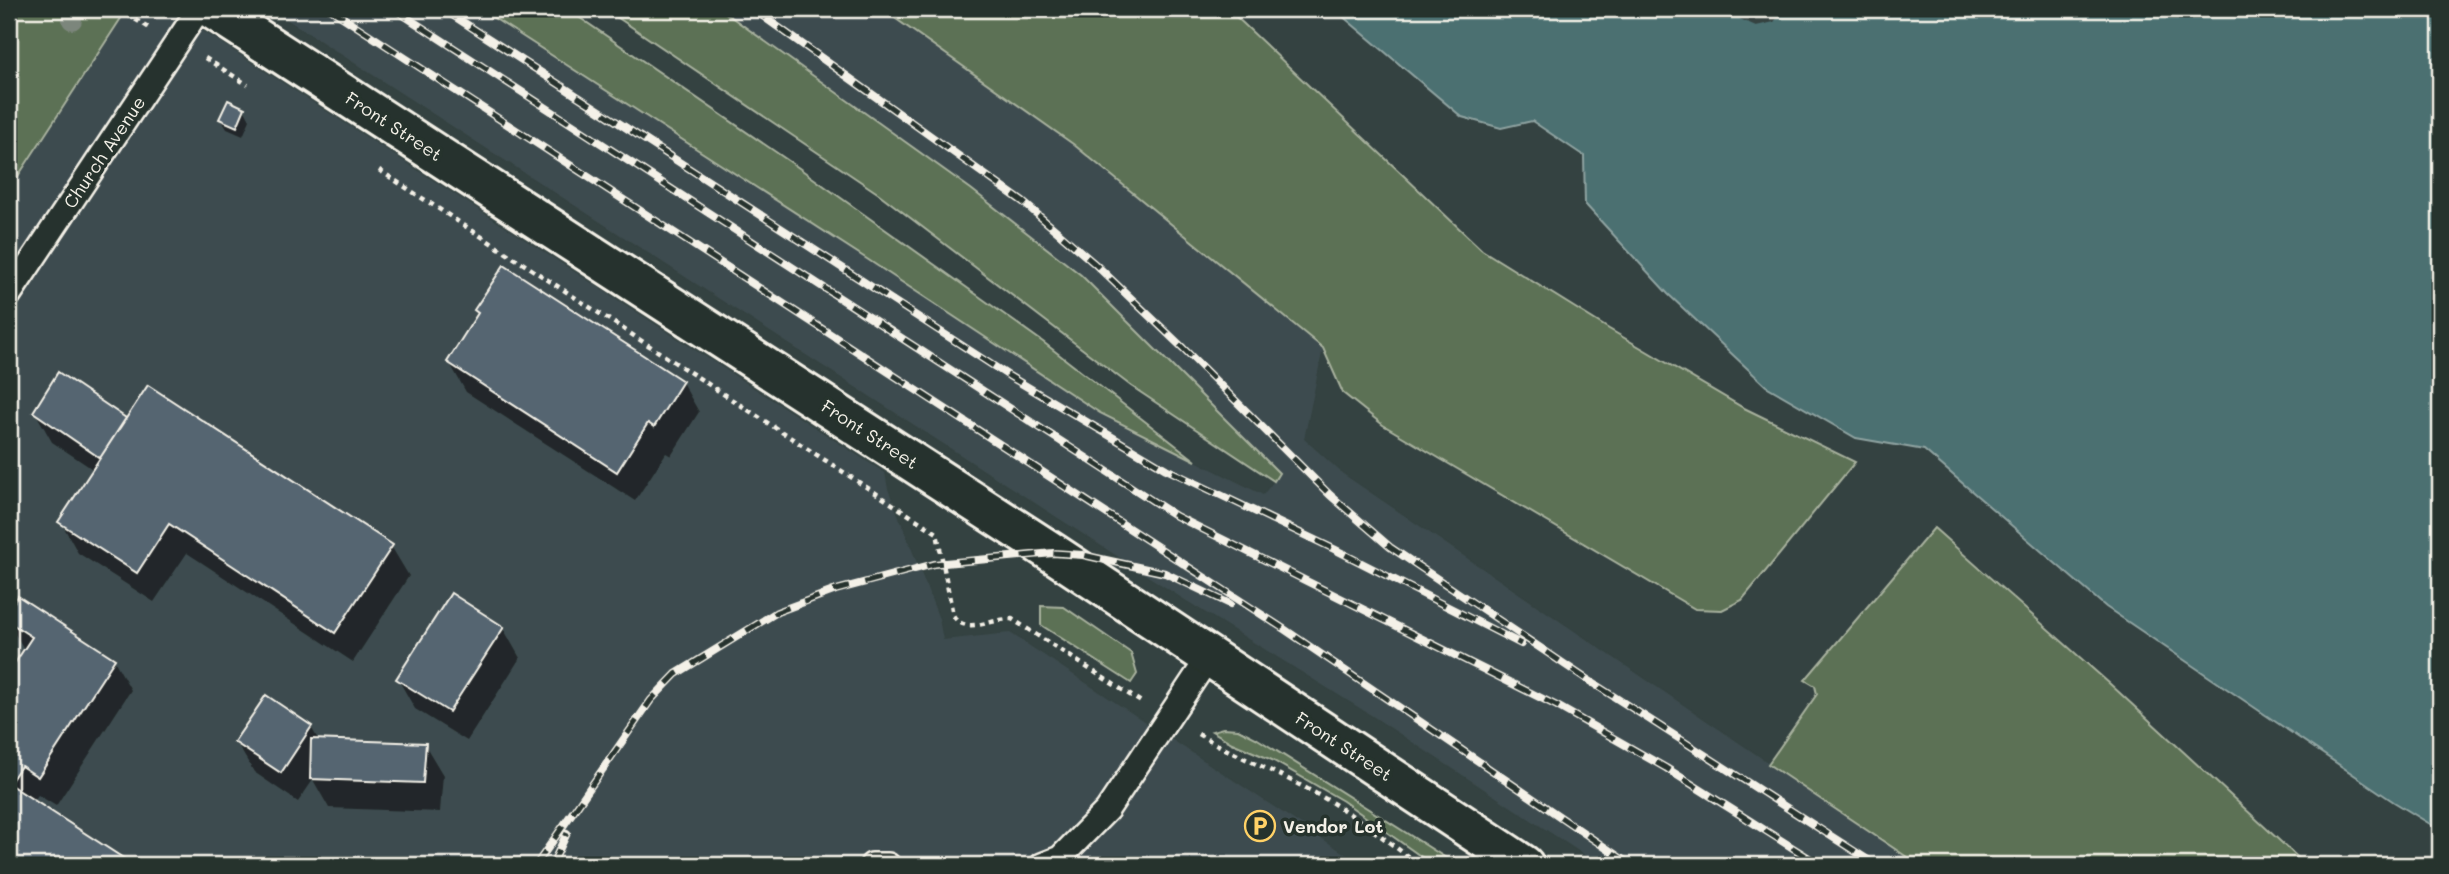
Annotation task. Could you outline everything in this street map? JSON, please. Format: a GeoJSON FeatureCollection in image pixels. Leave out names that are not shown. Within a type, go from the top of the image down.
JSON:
{"type":"FeatureCollection","features":[{"type":"Feature","properties":{"kind":"street","name":"Front Street"},"geometry":{"type":"LineString","coordinates":[[212,9],[975,502],[1524,865]]}},
{"type":"Feature","properties":{"kind":"lane","name":"Church Avenue"},"geometry":{"type":"LineString","coordinates":[[9,295],[199,9]]}},
{"type":"Feature","properties":{"kind":"lane"},"geometry":{"type":"LineString","coordinates":[[1042,865],[1060,858],[1107,810],[1209,657]]}},
{"type":"Feature","properties":{"kind":"lane"},"geometry":{"type":"LineString","coordinates":[[872,865],[888,865]]}},
{"type":"Feature","properties":{"kind":"path"},"geometry":{"type":"LineString","coordinates":[[118,9],[132,18]]}},
{"type":"Feature","properties":{"kind":"path"},"geometry":{"type":"LineString","coordinates":[[215,64],[237,78]]}},
{"type":"Feature","properties":{"kind":"path"},"geometry":{"type":"LineString","coordinates":[[375,167],[937,533],[953,615],[960,623],[967,626],[1012,619],[1123,692]]}},
{"type":"Feature","properties":{"kind":"path"},"geometry":{"type":"LineString","coordinates":[[1201,736],[1313,791],[1350,814],[1419,865]]}},
{"type":"Feature","properties":{"kind":"shaded area"},"geometry":{"type":"Polygon","coordinates":[[[127,9],[169,9],[885,473],[888,489],[939,619],[943,640],[1010,633],[1362,865],[9,865],[9,190],[127,9]]]}},
{"type":"Feature","properties":{"kind":"shaded area"},"geometry":{"type":"Polygon","coordinates":[[[271,9],[480,9],[1100,413],[1263,495],[1274,481],[1081,275],[971,189],[720,9],[882,9],[1073,144],[1323,348],[1304,439],[1343,474],[1919,865],[1600,865],[1371,715],[1182,598],[271,9]]]}},
{"type":"Feature","properties":{"kind":"green space"},"geometry":{"type":"Polygon","coordinates":[[[9,9],[127,9],[9,190],[9,9]]]}},
{"type":"Feature","properties":{"kind":"green space"},"geometry":{"type":"Polygon","coordinates":[[[480,9],[567,9],[799,168],[1043,342],[1196,461],[1100,413],[480,9]]]}},
{"type":"Feature","properties":{"kind":"green space"},"geometry":{"type":"Polygon","coordinates":[[[605,9],[720,9],[971,189],[1081,275],[1279,473],[1274,481],[1131,386],[879,194],[605,9]]]}},
{"type":"Feature","properties":{"kind":"green space"},"geometry":{"type":"Polygon","coordinates":[[[882,9],[1228,9],[1482,250],[1742,407],[1855,462],[1742,600],[1722,610],[1695,609],[1383,425],[1343,393],[1323,348],[1073,144],[882,9]]]}},
{"type":"Feature","properties":{"kind":"green space"},"geometry":{"type":"Polygon","coordinates":[[[1934,528],[2110,684],[2306,865],[1919,865],[1768,764],[1817,694],[1815,686],[1805,680],[1934,528]]]}},
{"type":"Feature","properties":{"kind":"green space"},"geometry":{"type":"Polygon","coordinates":[[[1041,606],[1064,607],[1131,653],[1137,674],[1131,683],[1041,625],[1041,606]]]}},
{"type":"Feature","properties":{"kind":"green space"},"geometry":{"type":"Polygon","coordinates":[[[1223,728],[1238,729],[1256,738],[1457,865],[1433,865],[1343,801],[1272,760],[1232,743],[1212,731],[1223,728]]]}},
{"type":"Feature","properties":{"kind":"water"},"geometry":{"type":"Polygon","coordinates":[[[1334,9],[2440,9],[2440,830],[2394,802],[2106,607],[1924,450],[1856,438],[1766,386],[1668,294],[1585,204],[1584,156],[1532,121],[1501,128],[1462,117],[1334,9]]]}},
{"type":"Feature","properties":{"kind":"pier"},"geometry":{"type":"Polygon","coordinates":[[[1734,9],[1784,9],[1774,22],[1756,26],[1740,19],[1734,9]]]}},
{"type":"Feature","properties":{"kind":"building"},"geometry":{"type":"Polygon","coordinates":[[[228,100],[245,108],[237,127],[219,119],[228,100]]]}},
{"type":"Feature","properties":{"kind":"building"},"geometry":{"type":"Polygon","coordinates":[[[504,265],[683,381],[654,427],[648,423],[617,472],[447,362],[478,313],[474,310],[504,265]]]}},
{"type":"Feature","properties":{"kind":"building"},"geometry":{"type":"Polygon","coordinates":[[[58,372],[126,418],[100,458],[33,412],[58,372]]]}},
{"type":"Feature","properties":{"kind":"building"},"geometry":{"type":"Polygon","coordinates":[[[148,385],[393,545],[335,633],[169,524],[137,573],[58,522],[148,385]]]}},
{"type":"Feature","properties":{"kind":"building"},"geometry":{"type":"Polygon","coordinates":[[[451,593],[504,627],[449,712],[396,679],[451,593]]]}},
{"type":"Feature","properties":{"kind":"building"},"geometry":{"type":"Polygon","coordinates":[[[18,596],[115,659],[38,777],[21,766],[9,784],[9,672],[32,637],[9,622],[9,610],[18,596]]]}},
{"type":"Feature","properties":{"kind":"building"},"geometry":{"type":"Polygon","coordinates":[[[266,695],[312,726],[281,773],[234,742],[266,695]]]}},
{"type":"Feature","properties":{"kind":"building"},"geometry":{"type":"Polygon","coordinates":[[[311,739],[426,743],[423,783],[310,779],[311,739]]]}},
{"type":"Feature","properties":{"kind":"building"},"geometry":{"type":"Polygon","coordinates":[[[9,784],[134,865],[9,865],[9,784]]]}},
{"type":"Feature","properties":{"kind":"railway"},"geometry":{"type":"LineString","coordinates":[[330,9],[1284,629],[1631,865]]}},
{"type":"Feature","properties":{"kind":"railway"},"geometry":{"type":"LineString","coordinates":[[394,9],[1176,516],[1557,706],[1666,768],[1820,865]]}},
{"type":"Feature","properties":{"kind":"railway"},"geometry":{"type":"LineString","coordinates":[[443,9],[1009,376],[1166,469],[1334,549],[1521,644]]}},
{"type":"Feature","properties":{"kind":"railway"},"geometry":{"type":"LineString","coordinates":[[753,9],[1023,202],[1095,264],[1330,495],[1390,547],[1585,678],[1876,865]]}},
{"type":"Feature","properties":{"kind":"railway"},"geometry":{"type":"LineString","coordinates":[[536,865],[651,700],[676,674],[777,612],[836,590],[934,564],[1053,553],[1083,555],[1165,573],[1230,604]]}},
{"type":"Feature","properties":{"kind":"railway"},"geometry":{"type":"LineString","coordinates":[[552,865],[567,833]]}},
{"type":"Feature","properties":{"kind":"place","name":"Vendor Lot"},"geometry":{"type":"Point","coordinates":[1260,826]}}]}
